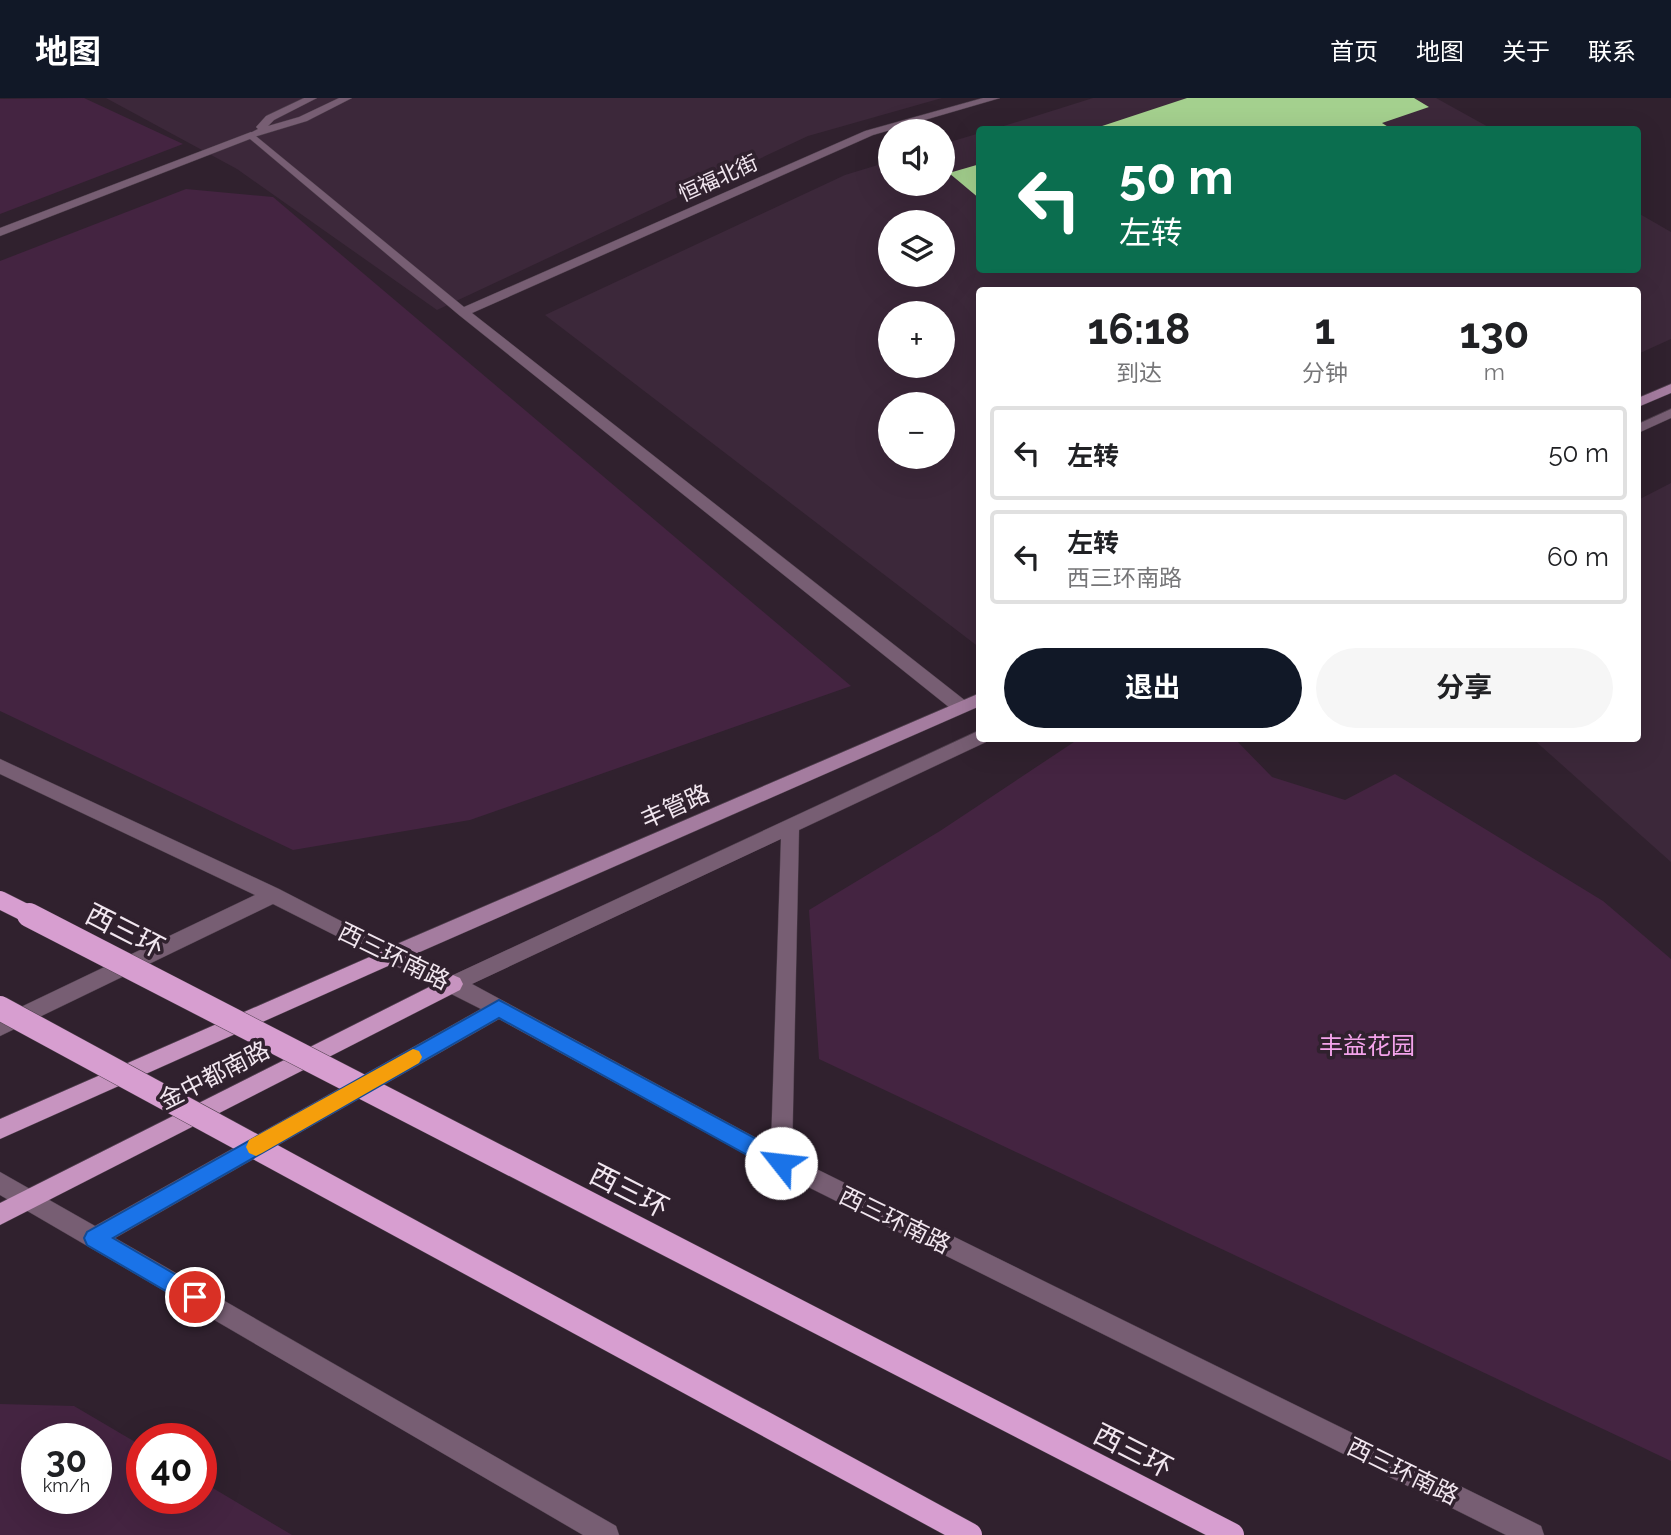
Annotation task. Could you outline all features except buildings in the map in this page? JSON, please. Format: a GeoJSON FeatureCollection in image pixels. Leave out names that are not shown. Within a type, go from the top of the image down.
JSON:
{"type":"FeatureCollection","features":[{"type":"Feature","properties":{"kind":"highway","name":"西三环"},"geometry":{"type":"LineString","coordinates":[[0,900],[1232,1535]]}},
{"type":"Feature","properties":{"kind":"highway"},"geometry":{"type":"LineString","coordinates":[[0,1008],[970,1535]]}},
{"type":"Feature","properties":{"kind":"main road"},"geometry":{"type":"LineString","coordinates":[[1641,402],[1671,388]]}},
{"type":"Feature","properties":{"kind":"main road","name":"丰管路"},"geometry":{"type":"LineString","coordinates":[[390,956],[976,701]]}},
{"type":"Feature","properties":{"kind":"main road","name":"金中都南路"},"geometry":{"type":"LineString","coordinates":[[0,1129],[390,956]]}},
{"type":"Feature","properties":{"kind":"main road","name":"金中都南路"},"geometry":{"type":"LineString","coordinates":[[0,1214],[453,984]]}},
{"type":"Feature","properties":{"kind":"street"},"geometry":{"type":"LineString","coordinates":[[251,135],[270,118],[312,98]]}},
{"type":"Feature","properties":{"kind":"street"},"geometry":{"type":"LineString","coordinates":[[0,232],[251,135],[303,119],[347,98]]}},
{"type":"Feature","properties":{"kind":"street","name":"恒福北街"},"geometry":{"type":"LineString","coordinates":[[463,312],[869,133],[995,98]]}},
{"type":"Feature","properties":{"kind":"street"},"geometry":{"type":"LineString","coordinates":[[251,135],[463,312],[961,707]]}},
{"type":"Feature","properties":{"kind":"street"},"geometry":{"type":"LineString","coordinates":[[1641,428],[1671,414]]}},
{"type":"Feature","properties":{"kind":"street"},"geometry":{"type":"LineString","coordinates":[[453,984],[976,739]]}},
{"type":"Feature","properties":{"kind":"street","name":"西三环南路"},"geometry":{"type":"LineString","coordinates":[[0,766],[273,895],[390,956],[453,984],[781,1163],[1532,1535]]}},
{"type":"Feature","properties":{"kind":"street"},"geometry":{"type":"LineString","coordinates":[[781,1163],[790,826]]}},
{"type":"Feature","properties":{"kind":"street"},"geometry":{"type":"LineString","coordinates":[[0,1027],[273,895]]}},
{"type":"Feature","properties":{"kind":"street"},"geometry":{"type":"LineString","coordinates":[[94,1238],[499,1009]]}},
{"type":"Feature","properties":{"kind":"street"},"geometry":{"type":"LineString","coordinates":[[0,1183],[607,1535]]}},
{"type":"Feature","properties":{"kind":"shaded area"},"geometry":{"type":"Polygon","coordinates":[[[106,98],[942,98],[808,136],[437,310],[237,169],[106,98]]]}},
{"type":"Feature","properties":{"kind":"shaded area"},"geometry":{"type":"Polygon","coordinates":[[[1093,98],[1436,98],[1487,126],[1004,126],[1093,98]]]}},
{"type":"Feature","properties":{"kind":"shaded area"},"geometry":{"type":"Polygon","coordinates":[[[976,134],[976,273],[1641,273],[1641,215],[1671,232],[1671,339],[1641,353],[1641,287],[976,287],[976,645],[545,315],[845,175],[878,165],[878,196],[955,196],[955,140],[976,134]]]}},
{"type":"Feature","properties":{"kind":"shaded area"},"geometry":{"type":"Polygon","coordinates":[[[1671,483],[1671,862],[1536,742],[1641,742],[1641,498],[1671,483]]]}},
{"type":"Feature","properties":{"kind":"green space"},"geometry":{"type":"Polygon","coordinates":[[[84,98],[183,144],[0,214],[0,99],[84,98]]]}},
{"type":"Feature","properties":{"kind":"green space"},"geometry":{"type":"Polygon","coordinates":[[[186,189],[273,197],[851,686],[470,820],[293,850],[0,711],[0,261],[186,189]]]}},
{"type":"Feature","properties":{"kind":"green space","name":"丰益花园"},"geometry":{"type":"Polygon","coordinates":[[[1074,742],[1238,742],[1272,777],[1345,800],[1395,774],[1603,901],[1671,959],[1671,1461],[819,1059],[809,910],[940,831],[1074,742]]]}},
{"type":"Feature","properties":{"kind":"green space"},"geometry":{"type":"Polygon","coordinates":[[[0,1404],[74,1406],[103,1423],[21,1423],[21,1514],[112,1514],[112,1428],[126,1437],[126,1514],[217,1514],[217,1490],[292,1535],[0,1535],[0,1404]]]}},
{"type":"Feature","properties":{"kind":"slow traffic"},"geometry":{"type":"LineString","coordinates":[[256,1147],[413,1057]]}},
{"type":"Feature","properties":{"kind":"route"},"geometry":{"type":"LineString","coordinates":[[195,1297],[94,1238],[499,1009],[781,1163]]}}]}
